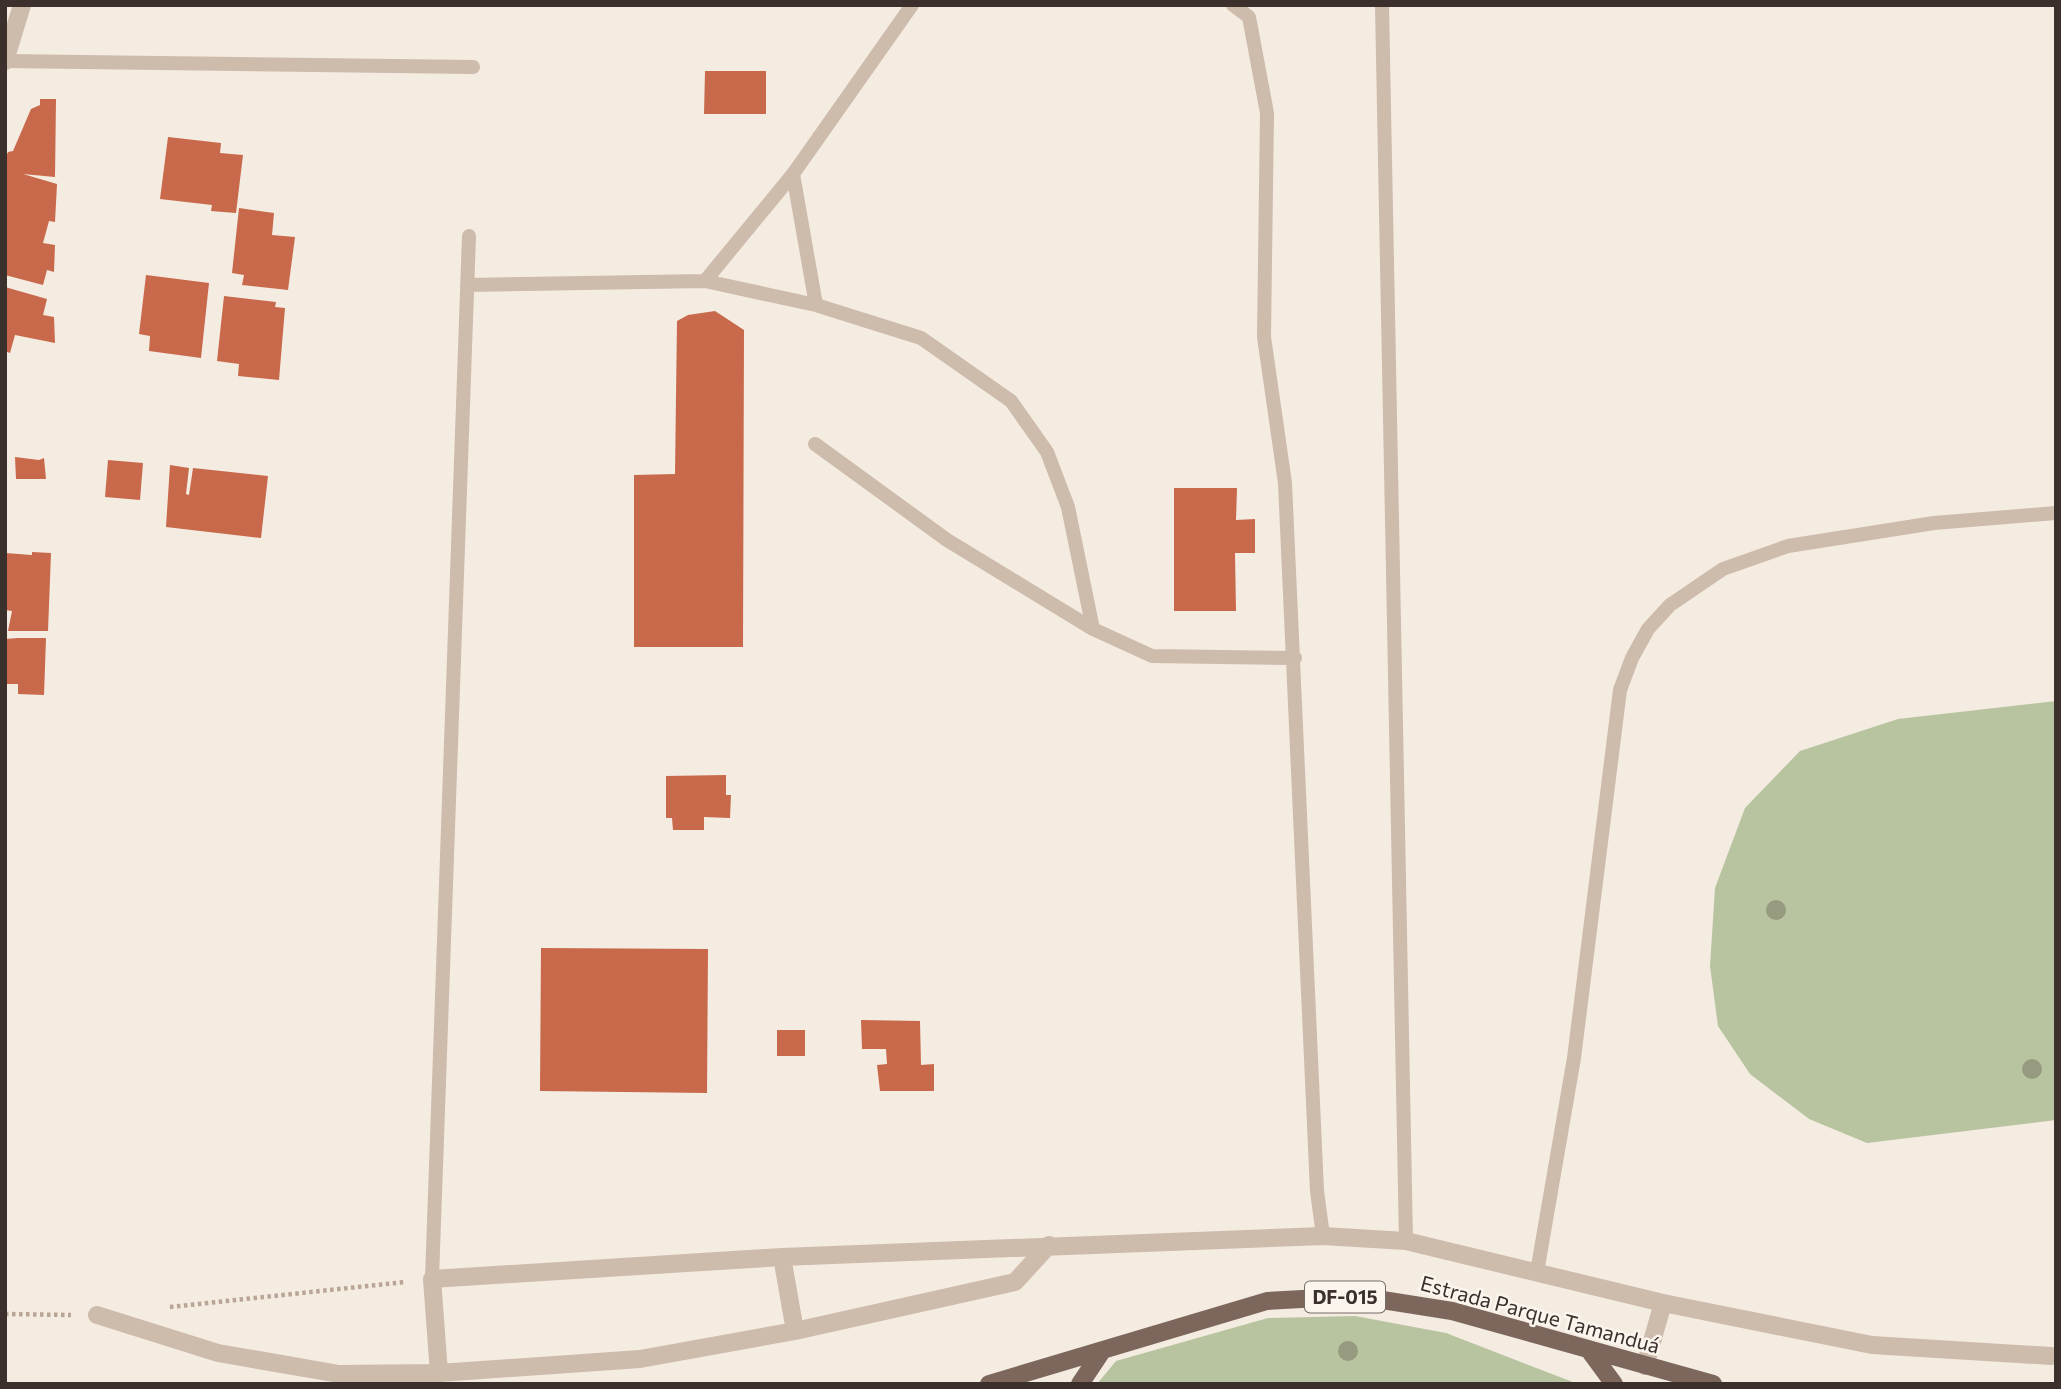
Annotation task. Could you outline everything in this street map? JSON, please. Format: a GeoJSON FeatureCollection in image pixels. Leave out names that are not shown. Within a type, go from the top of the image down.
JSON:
{"type":"FeatureCollection","features":[{"type":"Feature","properties":{"kind":"main road","name":"Estrada Parque Tamanduá"},"geometry":{"type":"LineString","coordinates":[[989,1384],[1268,1300],[1357,1296],[1452,1311],[1713,1384]]}},
{"type":"Feature","properties":{"kind":"main road"},"geometry":{"type":"LineString","coordinates":[[1590,1350],[1614,1384]]}},
{"type":"Feature","properties":{"kind":"main road"},"geometry":{"type":"LineString","coordinates":[[1080,1384],[1102,1351]]}},
{"type":"Feature","properties":{"kind":"street"},"geometry":{"type":"LineString","coordinates":[[5,61],[22,5]]}},
{"type":"Feature","properties":{"kind":"street"},"geometry":{"type":"LineString","coordinates":[[439,1373],[432,1279],[782,1257],[1323,1236],[1406,1241],[1663,1303],[1872,1345],[2051,1356]]}},
{"type":"Feature","properties":{"kind":"street"},"geometry":{"type":"LineString","coordinates":[[97,1315],[231,1356],[339,1374],[439,1373],[640,1359],[794,1331],[1015,1282],[1049,1245]]}},
{"type":"Feature","properties":{"kind":"street"},"geometry":{"type":"LineString","coordinates":[[782,1257],[794,1331]]}},
{"type":"Feature","properties":{"kind":"street"},"geometry":{"type":"LineString","coordinates":[[1644,1366],[1663,1303]]}},
{"type":"Feature","properties":{"kind":"lane"},"geometry":{"type":"LineString","coordinates":[[705,281],[793,174],[912,5]]}},
{"type":"Feature","properties":{"kind":"lane"},"geometry":{"type":"LineString","coordinates":[[1233,5],[1249,16],[1267,113],[1264,337],[1285,483],[1295,658],[1316,1178],[1323,1236]]}},
{"type":"Feature","properties":{"kind":"lane"},"geometry":{"type":"LineString","coordinates":[[1382,5],[1406,1241]]}},
{"type":"Feature","properties":{"kind":"lane"},"geometry":{"type":"LineString","coordinates":[[5,61],[473,66]]}},
{"type":"Feature","properties":{"kind":"lane"},"geometry":{"type":"LineString","coordinates":[[793,174],[816,305]]}},
{"type":"Feature","properties":{"kind":"lane"},"geometry":{"type":"LineString","coordinates":[[432,1279],[468,236]]}},
{"type":"Feature","properties":{"kind":"lane"},"geometry":{"type":"LineString","coordinates":[[467,285],[705,281],[816,305],[921,338],[1011,401],[1046,452],[1068,507],[1093,629]]}},
{"type":"Feature","properties":{"kind":"lane"},"geometry":{"type":"LineString","coordinates":[[815,444],[947,540],[1093,629],[1152,656],[1295,658]]}},
{"type":"Feature","properties":{"kind":"lane"},"geometry":{"type":"LineString","coordinates":[[1537,1272],[1574,1058],[1618,704],[1632,658],[1648,629],[1671,605],[1723,569],[1788,546],[1934,523],[2056,513]]}},
{"type":"Feature","properties":{"kind":"path"},"geometry":{"type":"LineString","coordinates":[[164,1308],[432,1279]]}},
{"type":"Feature","properties":{"kind":"path"},"geometry":{"type":"LineString","coordinates":[[5,1314],[97,1315]]}},
{"type":"Feature","properties":{"kind":"green space"},"geometry":{"type":"Polygon","coordinates":[[[2056,701],[2056,1120],[1867,1143],[1809,1119],[1750,1074],[1718,1026],[1710,966],[1715,888],[1745,808],[1800,751],[1898,719],[2056,701]]]}},
{"type":"Feature","properties":{"kind":"green space"},"geometry":{"type":"Polygon","coordinates":[[[1355,1316],[1446,1333],[1578,1384],[1097,1384],[1116,1361],[1268,1318],[1355,1316]]]}},
{"type":"Feature","properties":{"kind":"building"},"geometry":{"type":"Polygon","coordinates":[[[705,71],[766,71],[766,114],[704,114],[705,71]]]}},
{"type":"Feature","properties":{"kind":"building"},"geometry":{"type":"Polygon","coordinates":[[[40,99],[56,99],[55,177],[23,174],[57,184],[55,222],[49,221],[43,243],[55,245],[54,272],[47,270],[43,285],[5,275],[5,159],[8,152],[13,151],[31,109],[40,105],[40,99]]]}},
{"type":"Feature","properties":{"kind":"building"},"geometry":{"type":"Polygon","coordinates":[[[168,137],[221,143],[220,153],[243,155],[236,213],[211,211],[212,205],[160,199],[168,137]]]}},
{"type":"Feature","properties":{"kind":"building"},"geometry":{"type":"Polygon","coordinates":[[[239,208],[274,213],[272,235],[295,237],[288,290],[242,285],[244,275],[232,273],[239,208]]]}},
{"type":"Feature","properties":{"kind":"building"},"geometry":{"type":"Polygon","coordinates":[[[146,275],[209,283],[201,358],[149,351],[150,336],[139,334],[146,275]]]}},
{"type":"Feature","properties":{"kind":"building"},"geometry":{"type":"Polygon","coordinates":[[[5,287],[47,299],[43,315],[54,317],[55,343],[15,335],[10,353],[5,351],[5,287]]]}},
{"type":"Feature","properties":{"kind":"building"},"geometry":{"type":"Polygon","coordinates":[[[224,296],[276,302],[275,307],[285,308],[279,380],[238,376],[239,364],[217,361],[224,296]]]}},
{"type":"Feature","properties":{"kind":"building"},"geometry":{"type":"Polygon","coordinates":[[[715,311],[744,330],[743,647],[634,647],[634,475],[675,474],[677,321],[688,315],[715,311]]]}},
{"type":"Feature","properties":{"kind":"building"},"geometry":{"type":"Polygon","coordinates":[[[15,457],[39,460],[44,458],[46,479],[16,479],[15,457]]]}},
{"type":"Feature","properties":{"kind":"building"},"geometry":{"type":"Polygon","coordinates":[[[108,460],[143,463],[140,500],[105,497],[108,460]]]}},
{"type":"Feature","properties":{"kind":"building"},"geometry":{"type":"Polygon","coordinates":[[[170,465],[189,468],[186,494],[189,495],[193,468],[268,476],[261,538],[166,527],[170,465]]]}},
{"type":"Feature","properties":{"kind":"building"},"geometry":{"type":"Polygon","coordinates":[[[1174,488],[1237,488],[1236,520],[1255,519],[1255,553],[1235,553],[1236,611],[1174,611],[1174,488]]]}},
{"type":"Feature","properties":{"kind":"building"},"geometry":{"type":"Polygon","coordinates":[[[32,552],[51,553],[48,631],[8,631],[12,611],[5,610],[5,553],[32,555],[32,552]]]}},
{"type":"Feature","properties":{"kind":"building"},"geometry":{"type":"Polygon","coordinates":[[[46,638],[44,695],[18,694],[18,684],[5,684],[5,639],[46,638]]]}},
{"type":"Feature","properties":{"kind":"building"},"geometry":{"type":"Polygon","coordinates":[[[726,775],[726,795],[731,795],[730,818],[704,817],[704,830],[673,830],[672,818],[666,818],[666,776],[726,775]]]}},
{"type":"Feature","properties":{"kind":"building"},"geometry":{"type":"Polygon","coordinates":[[[541,948],[708,949],[707,1093],[540,1091],[541,948]]]}},
{"type":"Feature","properties":{"kind":"building"},"geometry":{"type":"Polygon","coordinates":[[[861,1020],[920,1021],[921,1065],[934,1064],[934,1091],[880,1091],[877,1065],[887,1064],[886,1049],[862,1049],[861,1020]]]}},
{"type":"Feature","properties":{"kind":"building"},"geometry":{"type":"Polygon","coordinates":[[[777,1030],[805,1030],[805,1056],[777,1056],[777,1030]]]}}]}
